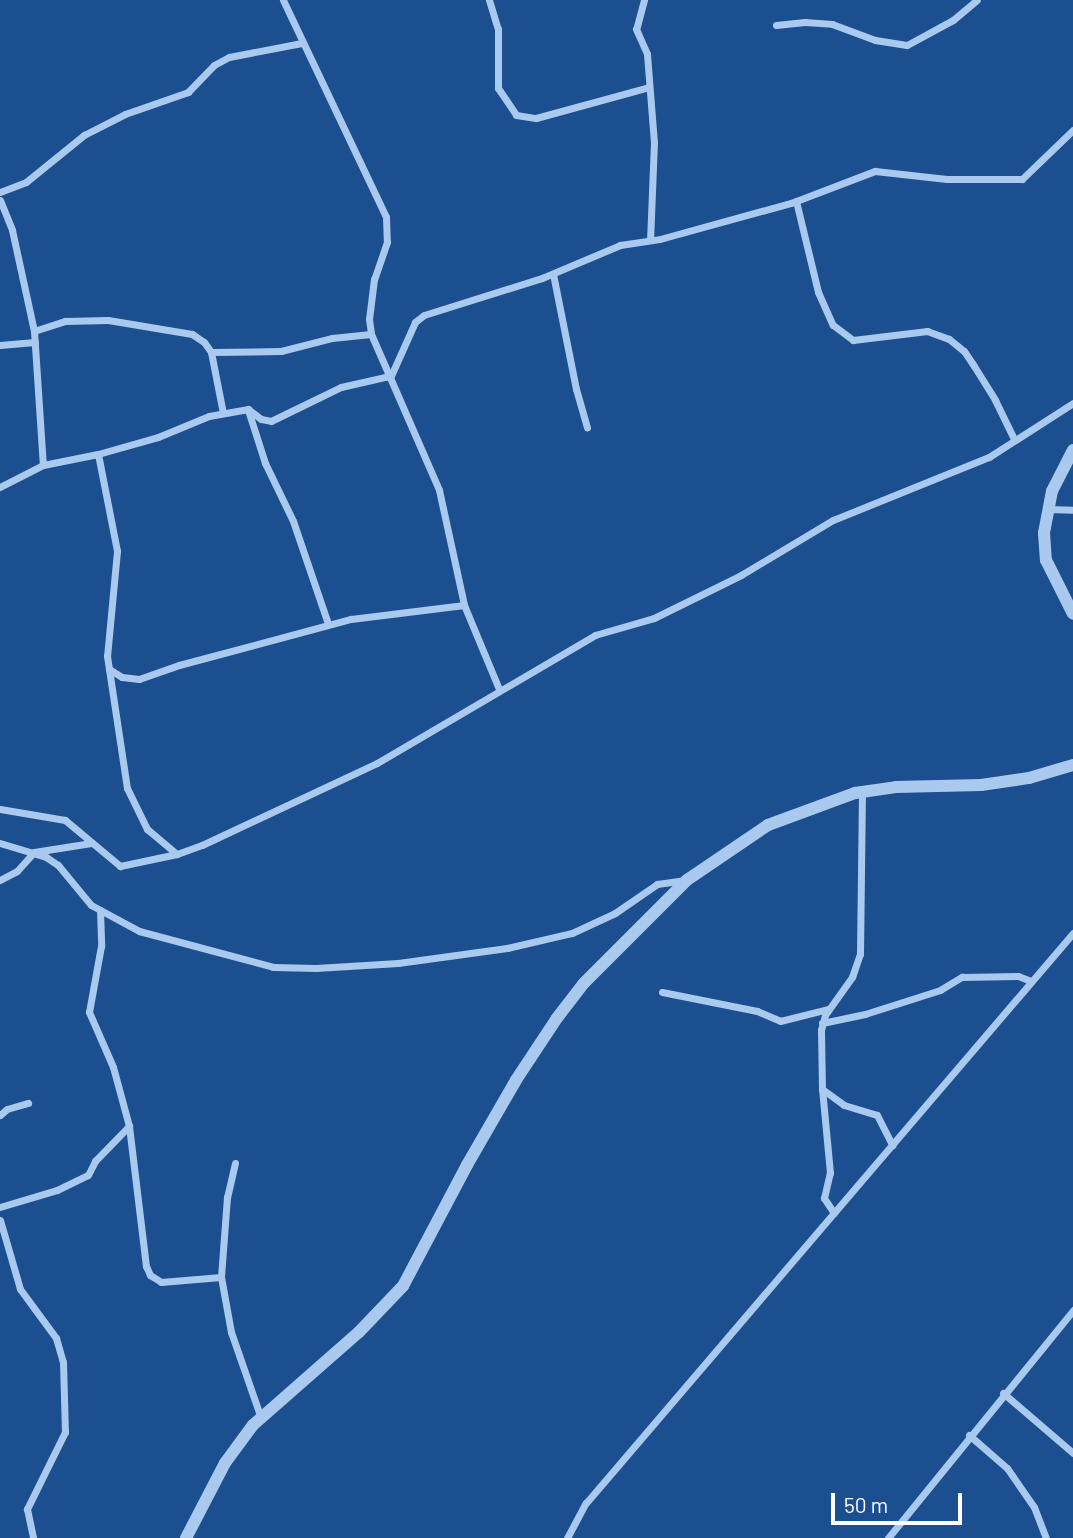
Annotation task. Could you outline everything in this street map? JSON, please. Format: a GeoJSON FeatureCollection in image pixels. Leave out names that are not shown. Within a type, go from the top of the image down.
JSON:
{"type":"FeatureCollection","features":[{"type":"Feature","properties":{"kind":"street"},"geometry":{"type":"LineString","coordinates":[[283,0],[386,217],[387,242],[374,279],[369,319],[371,334],[439,490],[464,605],[499,689]]}},
{"type":"Feature","properties":{"kind":"street"},"geometry":{"type":"LineString","coordinates":[[489,0],[498,29],[498,88],[516,115],[536,118],[649,87]]}},
{"type":"Feature","properties":{"kind":"street"},"geometry":{"type":"LineString","coordinates":[[644,0],[636,29],[647,54],[654,142],[650,240]]}},
{"type":"Feature","properties":{"kind":"street"},"geometry":{"type":"LineString","coordinates":[[776,25],[805,22],[832,24],[875,40],[907,45],[953,20],[977,0]]}},
{"type":"Feature","properties":{"kind":"street"},"geometry":{"type":"LineString","coordinates":[[0,192],[26,182],[84,135],[125,114],[188,92],[214,65],[229,57],[302,43]]}},
{"type":"Feature","properties":{"kind":"street"},"geometry":{"type":"LineString","coordinates":[[389,377],[415,322],[424,315],[553,274],[620,245],[650,240],[796,201],[875,170],[947,179],[1022,179],[1073,130]]}},
{"type":"Feature","properties":{"kind":"street"},"geometry":{"type":"LineString","coordinates":[[0,200],[12,230],[34,331],[43,465]]}},
{"type":"Feature","properties":{"kind":"street"},"geometry":{"type":"LineString","coordinates":[[796,201],[818,292],[833,325],[853,340],[927,331],[949,339],[964,351],[974,366],[1014,439]]}},
{"type":"Feature","properties":{"kind":"street"},"geometry":{"type":"LineString","coordinates":[[553,274],[587,427]]}},
{"type":"Feature","properties":{"kind":"street"},"geometry":{"type":"LineString","coordinates":[[34,331],[65,321],[108,320],[192,334],[204,342],[211,352],[223,413]]}},
{"type":"Feature","properties":{"kind":"street"},"geometry":{"type":"LineString","coordinates":[[211,352],[281,351],[332,338],[371,334]]}},
{"type":"Feature","properties":{"kind":"street"},"geometry":{"type":"LineString","coordinates":[[0,345],[35,341]]}},
{"type":"Feature","properties":{"kind":"street"},"geometry":{"type":"LineString","coordinates":[[0,487],[43,465],[98,454],[223,413],[248,409],[261,419],[271,421],[310,405],[341,387],[389,377]]}},
{"type":"Feature","properties":{"kind":"street"},"geometry":{"type":"LineString","coordinates":[[0,809],[56,817],[72,825],[120,866],[177,854],[309,797],[377,763],[595,635],[666,612],[741,575],[833,520],[989,457],[1073,403]]}},
{"type":"Feature","properties":{"kind":"street"},"geometry":{"type":"LineString","coordinates":[[248,409],[265,463],[293,521],[328,625]]}},
{"type":"Feature","properties":{"kind":"street"},"geometry":{"type":"LineString","coordinates":[[1073,450],[1052,491],[1044,533],[1046,560],[1073,614]]}},
{"type":"Feature","properties":{"kind":"street"},"geometry":{"type":"LineString","coordinates":[[98,454],[117,551],[107,640],[109,669],[130,798],[146,829],[177,854]]}},
{"type":"Feature","properties":{"kind":"street"},"geometry":{"type":"LineString","coordinates":[[1048,509],[1073,510]]}},
{"type":"Feature","properties":{"kind":"street"},"geometry":{"type":"LineString","coordinates":[[109,669],[131,680],[139,679],[351,619],[464,605]]}},
{"type":"Feature","properties":{"kind":"street"},"geometry":{"type":"LineString","coordinates":[[186,1538],[225,1463],[261,1418],[359,1332],[403,1286],[479,1144],[557,1018],[584,983],[687,880],[768,825],[862,792],[896,787],[981,785],[1029,778],[1073,765]]}},
{"type":"Feature","properties":{"kind":"street"},"geometry":{"type":"LineString","coordinates":[[834,1213],[824,1198],[830,1173],[822,1089],[822,1023],[828,1009],[852,977],[860,954],[862,792]]}},
{"type":"Feature","properties":{"kind":"street"},"geometry":{"type":"LineString","coordinates":[[0,843],[34,852],[58,865],[100,910],[139,931],[273,967],[316,968],[398,963],[508,948],[572,933],[615,913],[657,884],[687,880]]}},
{"type":"Feature","properties":{"kind":"street"},"geometry":{"type":"LineString","coordinates":[[0,880],[17,871],[34,852],[91,843]]}},
{"type":"Feature","properties":{"kind":"street"},"geometry":{"type":"LineString","coordinates":[[100,910],[101,946],[89,1012],[113,1067],[129,1126],[146,1266],[150,1275],[161,1282],[221,1277]]}},
{"type":"Feature","properties":{"kind":"street"},"geometry":{"type":"LineString","coordinates":[[567,1538],[586,1503],[1073,933]]}},
{"type":"Feature","properties":{"kind":"street"},"geometry":{"type":"LineString","coordinates":[[822,1023],[865,1014],[940,990],[962,977],[1018,976],[1031,981]]}},
{"type":"Feature","properties":{"kind":"street"},"geometry":{"type":"LineString","coordinates":[[662,992],[757,1010],[779,1021],[828,1009]]}},
{"type":"Feature","properties":{"kind":"street"},"geometry":{"type":"LineString","coordinates":[[822,1089],[844,1104],[877,1115],[884,1123],[892,1145]]}},
{"type":"Feature","properties":{"kind":"street"},"geometry":{"type":"LineString","coordinates":[[0,1115],[7,1109],[28,1103]]}},
{"type":"Feature","properties":{"kind":"street"},"geometry":{"type":"LineString","coordinates":[[0,1207],[57,1190],[88,1175],[95,1161],[129,1126]]}},
{"type":"Feature","properties":{"kind":"street"},"geometry":{"type":"LineString","coordinates":[[234,1163],[227,1197],[221,1277],[231,1332],[261,1418]]}},
{"type":"Feature","properties":{"kind":"street"},"geometry":{"type":"LineString","coordinates":[[0,1220],[20,1289],[56,1338],[64,1362],[65,1432],[27,1510],[33,1538]]}},
{"type":"Feature","properties":{"kind":"street"},"geometry":{"type":"LineString","coordinates":[[888,1538],[1073,1310]]}},
{"type":"Feature","properties":{"kind":"street"},"geometry":{"type":"LineString","coordinates":[[1003,1393],[1073,1453]]}},
{"type":"Feature","properties":{"kind":"street"},"geometry":{"type":"LineString","coordinates":[[969,1435],[1007,1468],[1034,1507],[1046,1538]]}}]}
